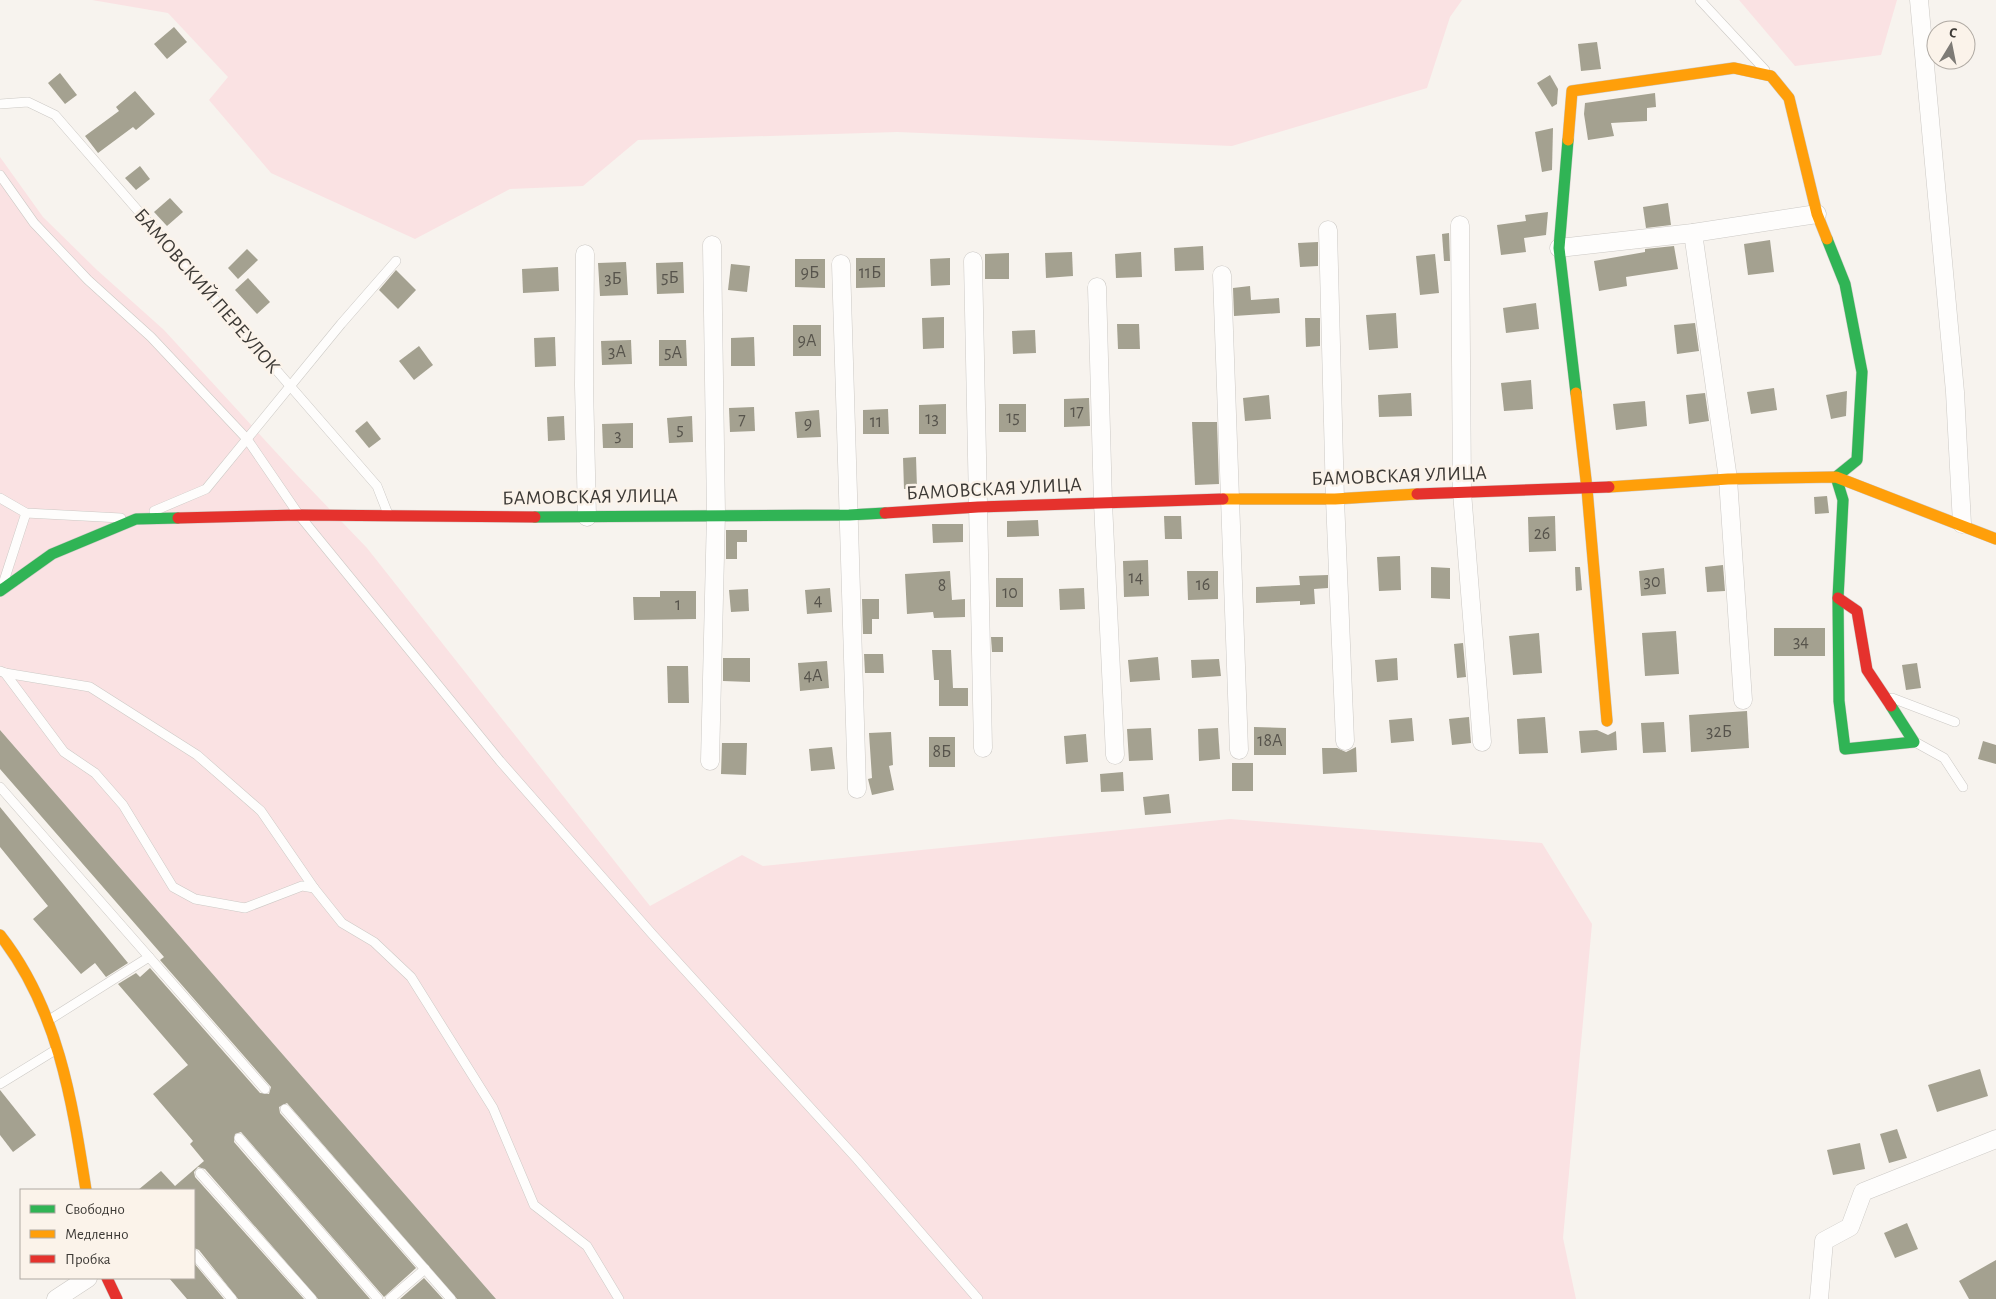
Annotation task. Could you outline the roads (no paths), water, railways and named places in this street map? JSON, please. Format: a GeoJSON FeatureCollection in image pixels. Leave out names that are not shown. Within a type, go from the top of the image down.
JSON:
{"type":"FeatureCollection","features":[{"type":"Feature","properties":{"kind":"street"},"geometry":{"type":"LineString","coordinates":[[1919,0],[1955,392],[1962,524]]}},
{"type":"Feature","properties":{"kind":"street"},"geometry":{"type":"LineString","coordinates":[[1607,721],[1587,488],[1560,248],[1572,91],[1734,68],[1771,76],[1789,98],[1817,214],[1845,284],[1862,372],[1857,460],[1836,476],[1843,500],[1838,598],[1839,701],[1845,749],[1914,742],[1867,670],[1857,611],[1838,598]]}},
{"type":"Feature","properties":{"kind":"street"},"geometry":{"type":"LineString","coordinates":[[1560,248],[1693,232],[1817,214]]}},
{"type":"Feature","properties":{"kind":"street"},"geometry":{"type":"LineString","coordinates":[[1460,225],[1462,492],[1482,742]]}},
{"type":"Feature","properties":{"kind":"street"},"geometry":{"type":"LineString","coordinates":[[1328,230],[1335,499],[1345,741]]}},
{"type":"Feature","properties":{"kind":"street"},"geometry":{"type":"LineString","coordinates":[[1693,232],[1728,478],[1743,700]]}},
{"type":"Feature","properties":{"kind":"street"},"geometry":{"type":"LineString","coordinates":[[710,761],[716,514],[712,245]]}},
{"type":"Feature","properties":{"kind":"street"},"geometry":{"type":"LineString","coordinates":[[585,254],[584,384],[588,517]]}},
{"type":"Feature","properties":{"kind":"street"},"geometry":{"type":"LineString","coordinates":[[973,261],[983,748]]}},
{"type":"Feature","properties":{"kind":"street"},"geometry":{"type":"LineString","coordinates":[[841,264],[857,789]]}},
{"type":"Feature","properties":{"kind":"street"},"geometry":{"type":"LineString","coordinates":[[1222,275],[1232,499],[1239,750]]}},
{"type":"Feature","properties":{"kind":"street"},"geometry":{"type":"LineString","coordinates":[[1097,286],[1103,503],[1115,755]]}},
{"type":"Feature","properties":{"kind":"street","name":"БАМОВСКАЯ УЛИЦА"},"geometry":{"type":"LineString","coordinates":[[1,590],[52,554],[136,519],[299,515],[588,517],[716,514],[849,515],[978,507],[1232,499],[1335,499],[1587,488],[1728,478],[1836,476],[1962,524],[1996,539]]}},
{"type":"Feature","properties":{"kind":"street"},"geometry":{"type":"LineString","coordinates":[[0,935],[37,994],[59,1048],[69,1084],[86,1189]]}},
{"type":"Feature","properties":{"kind":"street"},"geometry":{"type":"LineString","coordinates":[[1819,1299],[1824,1241],[1850,1227],[1863,1192],[1996,1139]]}},
{"type":"Feature","properties":{"kind":"street"},"geometry":{"type":"LineString","coordinates":[[56,1299],[86,1279]]}},
{"type":"Feature","properties":{"kind":"lane"},"geometry":{"type":"LineString","coordinates":[[1700,0],[1771,76]]}},
{"type":"Feature","properties":{"kind":"lane","name":"БАМОВСКИЙ ПЕРЕУЛОК"},"geometry":{"type":"LineString","coordinates":[[0,104],[28,102],[56,115],[377,486],[389,516]]}},
{"type":"Feature","properties":{"kind":"lane"},"geometry":{"type":"LineString","coordinates":[[0,175],[34,223],[88,280],[151,337],[247,439],[299,515],[500,761],[659,942],[857,1159],[978,1299]]}},
{"type":"Feature","properties":{"kind":"lane"},"geometry":{"type":"LineString","coordinates":[[0,498],[26,513],[136,519],[206,489],[289,386],[396,261]]}},
{"type":"Feature","properties":{"kind":"lane"},"geometry":{"type":"LineString","coordinates":[[1,590],[26,513]]}},
{"type":"Feature","properties":{"kind":"lane"},"geometry":{"type":"LineString","coordinates":[[2,672],[64,752],[95,773],[124,805],[172,887],[195,898],[245,908],[302,886],[314,888]]}},
{"type":"Feature","properties":{"kind":"lane"},"geometry":{"type":"LineString","coordinates":[[2,672],[90,687],[196,755],[261,811],[314,888],[342,923],[374,942],[411,977],[493,1108],[534,1204],[587,1246],[619,1299]]}},
{"type":"Feature","properties":{"kind":"lane"},"geometry":{"type":"LineString","coordinates":[[1882,694],[1955,722]]}},
{"type":"Feature","properties":{"kind":"lane"},"geometry":{"type":"LineString","coordinates":[[1914,742],[1944,758],[1963,787]]}},
{"type":"Feature","properties":{"kind":"lane"},"geometry":{"type":"LineString","coordinates":[[0,787],[265,1089]]}},
{"type":"Feature","properties":{"kind":"lane"},"geometry":{"type":"LineString","coordinates":[[49,1020],[150,957]]}},
{"type":"Feature","properties":{"kind":"lane"},"geometry":{"type":"LineString","coordinates":[[0,1084],[59,1048]]}},
{"type":"Feature","properties":{"kind":"lane"},"geometry":{"type":"LineString","coordinates":[[285,1109],[451,1299]]}},
{"type":"Feature","properties":{"kind":"lane"},"geometry":{"type":"LineString","coordinates":[[239,1138],[378,1299]]}},
{"type":"Feature","properties":{"kind":"lane"},"geometry":{"type":"LineString","coordinates":[[200,1174],[312,1299]]}},
{"type":"Feature","properties":{"kind":"lane"},"geometry":{"type":"LineString","coordinates":[[195,1255],[232,1299]]}},
{"type":"Feature","properties":{"kind":"lane"},"geometry":{"type":"LineString","coordinates":[[390,1299],[425,1270]]}}]}
